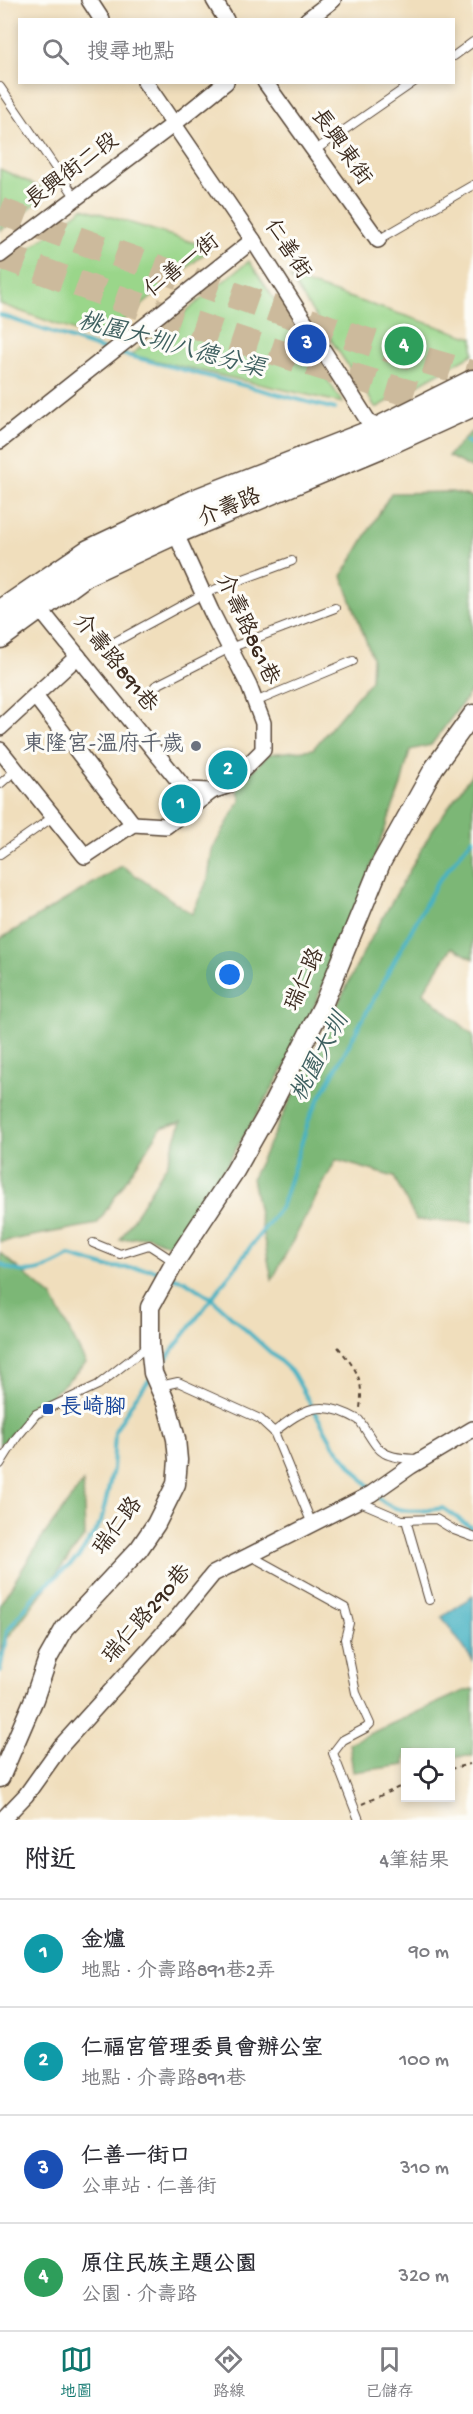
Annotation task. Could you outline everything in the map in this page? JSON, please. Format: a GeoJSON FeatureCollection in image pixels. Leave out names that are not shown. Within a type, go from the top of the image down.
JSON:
{"type":"FeatureCollection","features":[{"type":"Feature","properties":{"kind":"main road","name":"介壽路"},"geometry":{"type":"LineString","coordinates":[[0,636],[86,573],[379,438],[473,382]]}},
{"type":"Feature","properties":{"kind":"main road","name":"介壽路"},"geometry":{"type":"LineString","coordinates":[[0,613],[89,552],[199,500],[473,404]]}},
{"type":"Feature","properties":{"kind":"street"},"geometry":{"type":"LineString","coordinates":[[88,0],[101,18]]}},
{"type":"Feature","properties":{"kind":"street"},"geometry":{"type":"LineString","coordinates":[[214,0],[225,18]]}},
{"type":"Feature","properties":{"kind":"street"},"geometry":{"type":"LineString","coordinates":[[310,18],[333,0]]}},
{"type":"Feature","properties":{"kind":"street","name":"仁善街"},"geometry":{"type":"LineString","coordinates":[[146,84],[253,240],[379,438]]}},
{"type":"Feature","properties":{"kind":"street","name":"長興街二段"},"geometry":{"type":"LineString","coordinates":[[0,255],[224,84]]}},
{"type":"Feature","properties":{"kind":"street","name":"長興東街"},"geometry":{"type":"LineString","coordinates":[[266,84],[378,240]]}},
{"type":"Feature","properties":{"kind":"street","name":"仁善一街"},"geometry":{"type":"LineString","coordinates":[[0,441],[253,240]]}},
{"type":"Feature","properties":{"kind":"street","name":"介壽路861巷"},"geometry":{"type":"LineString","coordinates":[[175,532],[263,723],[263,750],[227,786],[212,791]]}},
{"type":"Feature","properties":{"kind":"street","name":"介壽路891巷"},"geometry":{"type":"LineString","coordinates":[[39,608],[186,790],[212,791]]}},
{"type":"Feature","properties":{"kind":"street"},"geometry":{"type":"LineString","coordinates":[[0,728],[78,656]]}},
{"type":"Feature","properties":{"kind":"street"},"geometry":{"type":"LineString","coordinates":[[35,696],[133,824]]}},
{"type":"Feature","properties":{"kind":"street","name":"瑞仁路"},"geometry":{"type":"LineString","coordinates":[[0,1778],[34,1699],[48,1658],[65,1628],[139,1548],[156,1524],[176,1484],[178,1460],[176,1439],[160,1386],[153,1373],[150,1307],[175,1262],[235,1171],[269,1111],[323,1005],[381,863],[434,768],[473,714]]}},
{"type":"Feature","properties":{"kind":"street"},"geometry":{"type":"LineString","coordinates":[[0,750],[85,856],[133,824],[166,826],[212,791]]}},
{"type":"Feature","properties":{"kind":"street","name":"瑞仁路290巷"},"geometry":{"type":"LineString","coordinates":[[2,1820],[26,1795],[61,1746],[177,1618],[213,1574],[377,1490],[473,1429]]}},
{"type":"Feature","properties":{"kind":"lane"},"geometry":{"type":"LineString","coordinates":[[455,55],[473,42]]}},
{"type":"Feature","properties":{"kind":"lane"},"geometry":{"type":"LineString","coordinates":[[314,151],[411,84]]}},
{"type":"Feature","properties":{"kind":"lane"},"geometry":{"type":"LineString","coordinates":[[0,87],[76,198]]}},
{"type":"Feature","properties":{"kind":"lane"},"geometry":{"type":"LineString","coordinates":[[378,240],[473,185]]}},
{"type":"Feature","properties":{"kind":"lane"},"geometry":{"type":"LineString","coordinates":[[113,643],[203,594],[292,561]]}},
{"type":"Feature","properties":{"kind":"lane"},"geometry":{"type":"LineString","coordinates":[[155,686],[230,648],[335,608]]}},
{"type":"Feature","properties":{"kind":"lane"},"geometry":{"type":"LineString","coordinates":[[255,702],[352,661]]}},
{"type":"Feature","properties":{"kind":"lane"},"geometry":{"type":"LineString","coordinates":[[0,784],[16,770]]}},
{"type":"Feature","properties":{"kind":"lane"},"geometry":{"type":"LineString","coordinates":[[0,854],[53,817]]}},
{"type":"Feature","properties":{"kind":"lane"},"geometry":{"type":"LineString","coordinates":[[93,1243],[120,1254],[149,1245],[175,1262]]}},
{"type":"Feature","properties":{"kind":"lane"},"geometry":{"type":"LineString","coordinates":[[0,1464],[17,1437],[36,1414],[98,1385],[150,1344]]}},
{"type":"Feature","properties":{"kind":"lane"},"geometry":{"type":"LineString","coordinates":[[160,1386],[178,1382],[260,1419],[274,1432],[312,1524]]}},
{"type":"Feature","properties":{"kind":"lane"},"geometry":{"type":"LineString","coordinates":[[274,1432],[306,1409],[325,1407],[358,1420],[369,1440],[384,1453],[402,1459],[422,1460]]}},
{"type":"Feature","properties":{"kind":"lane"},"geometry":{"type":"LineString","coordinates":[[356,1500],[406,1520],[436,1519],[454,1530],[473,1536]]}},
{"type":"Feature","properties":{"kind":"lane"},"geometry":{"type":"LineString","coordinates":[[406,1520],[429,1600]]}},
{"type":"Feature","properties":{"kind":"lane"},"geometry":{"type":"LineString","coordinates":[[251,1556],[345,1608],[350,1623],[345,1639],[354,1682],[370,1724],[344,1740],[333,1753],[359,1820]]}},
{"type":"Feature","properties":{"kind":"path"},"geometry":{"type":"LineString","coordinates":[[338,1347],[357,1370],[362,1394],[358,1420]]}},
{"type":"Feature","properties":{"kind":"path"},"geometry":{"type":"LineString","coordinates":[[455,1768],[470,1764]]}},
{"type":"Feature","properties":{"kind":"path"},"geometry":{"type":"LineString","coordinates":[[354,1807],[401,1786]]}},
{"type":"Feature","properties":{"kind":"green space"},"geometry":{"type":"Polygon","coordinates":[[[0,169],[51,192],[0,231],[0,169]]]}},
{"type":"Feature","properties":{"kind":"green space"},"geometry":{"type":"Polygon","coordinates":[[[83,208],[211,248],[100,340],[0,304],[0,271],[83,208]]]}},
{"type":"Feature","properties":{"kind":"green space"},"geometry":{"type":"Polygon","coordinates":[[[249,261],[343,403],[131,355],[249,261]]]}},
{"type":"Feature","properties":{"kind":"green space"},"geometry":{"type":"Polygon","coordinates":[[[290,278],[473,338],[473,354],[376,408],[290,278]]]}},
{"type":"Feature","properties":{"kind":"green space"},"geometry":{"type":"Polygon","coordinates":[[[473,432],[473,469],[448,456],[473,432]]]}},
{"type":"Feature","properties":{"kind":"green space"},"geometry":{"type":"Polygon","coordinates":[[[452,492],[473,497],[473,689],[431,745],[410,750],[401,785],[360,897],[297,1047],[177,1248],[148,1236],[120,1240],[167,1164],[181,1122],[161,1128],[97,1224],[0,1242],[0,939],[122,866],[192,914],[208,879],[212,850],[241,799],[236,786],[269,754],[313,749],[371,680],[372,657],[342,576],[391,493],[452,492]]]}},
{"type":"Feature","properties":{"kind":"green space"},"geometry":{"type":"Polygon","coordinates":[[[473,772],[473,959],[452,947],[423,992],[473,1035],[473,1222],[416,1220],[394,1177],[336,1160],[272,1280],[252,1178],[364,951],[433,829],[473,772]]]}},
{"type":"Feature","properties":{"kind":"green space"},"geometry":{"type":"Polygon","coordinates":[[[0,1253],[52,1297],[86,1363],[0,1445],[0,1253]]]}},
{"type":"Feature","properties":{"kind":"green space"},"geometry":{"type":"Polygon","coordinates":[[[83,1482],[85,1536],[1,1647],[0,1657],[0,1604],[44,1535],[83,1482]]]}},
{"type":"Feature","properties":{"kind":"green space"},"geometry":{"type":"Polygon","coordinates":[[[473,1689],[473,1756],[455,1757],[455,1748],[401,1748],[401,1766],[353,1772],[349,1743],[466,1690],[473,1689]]]}},
{"type":"Feature","properties":{"kind":"water"},"geometry":{"type":"Polygon","coordinates":[[[473,1596],[473,1661],[442,1617],[473,1596]]]}},
{"type":"Feature","properties":{"kind":"waterway","name":"桃園大圳八德分渠"},"geometry":{"type":"LineString","coordinates":[[0,315],[107,351]]}},
{"type":"Feature","properties":{"kind":"waterway","name":"桃園大圳八德分渠"},"geometry":{"type":"LineString","coordinates":[[118,353],[335,409]]}},
{"type":"Feature","properties":{"kind":"waterway","name":"桃園大圳八德分渠"},"geometry":{"type":"LineString","coordinates":[[466,442],[473,444]]}},
{"type":"Feature","properties":{"kind":"waterway","name":"桃園大圳"},"geometry":{"type":"LineString","coordinates":[[159,1368],[282,1205],[310,1116],[437,883],[473,838]]}},
{"type":"Feature","properties":{"kind":"waterway"},"geometry":{"type":"LineString","coordinates":[[0,1264],[19,1271],[36,1271],[70,1256],[108,1267],[151,1269],[162,1273]]}},
{"type":"Feature","properties":{"kind":"waterway"},"geometry":{"type":"LineString","coordinates":[[172,1277],[185,1281],[211,1298],[293,1373],[333,1444],[371,1489]]}},
{"type":"Feature","properties":{"kind":"waterway"},"geometry":{"type":"LineString","coordinates":[[0,1671],[7,1631],[36,1594],[78,1558],[101,1522],[113,1469],[115,1431],[135,1398],[150,1379]]}},
{"type":"Feature","properties":{"kind":"waterway"},"geometry":{"type":"LineString","coordinates":[[376,1495],[398,1509],[416,1511],[443,1508],[473,1529]]}},
{"type":"Feature","properties":{"kind":"tunnel"},"geometry":{"type":"LineString","coordinates":[[0,211],[348,335],[473,374]]}},
{"type":"Feature","properties":{"kind":"tunnel"},"geometry":{"type":"LineString","coordinates":[[0,255],[226,335],[454,406]]}},
{"type":"Feature","properties":{"kind":"place","name":"仁善一街口"},"geometry":{"type":"Point","coordinates":[307,344]}},
{"type":"Feature","properties":{"kind":"place","name":"原住民族主題公園"},"geometry":{"type":"Point","coordinates":[404,346]}},
{"type":"Feature","properties":{"kind":"place","name":"東隆宮-溫府千歲"},"geometry":{"type":"Point","coordinates":[196,746]}},
{"type":"Feature","properties":{"kind":"place","name":"仁福宮管理委員會辦公室"},"geometry":{"type":"Point","coordinates":[228,770]}},
{"type":"Feature","properties":{"kind":"place","name":"金爐"},"geometry":{"type":"Point","coordinates":[181,804]}},
{"type":"Feature","properties":{"kind":"place","name":"長崎腳"},"geometry":{"type":"Point","coordinates":[48,1409]}}]}
